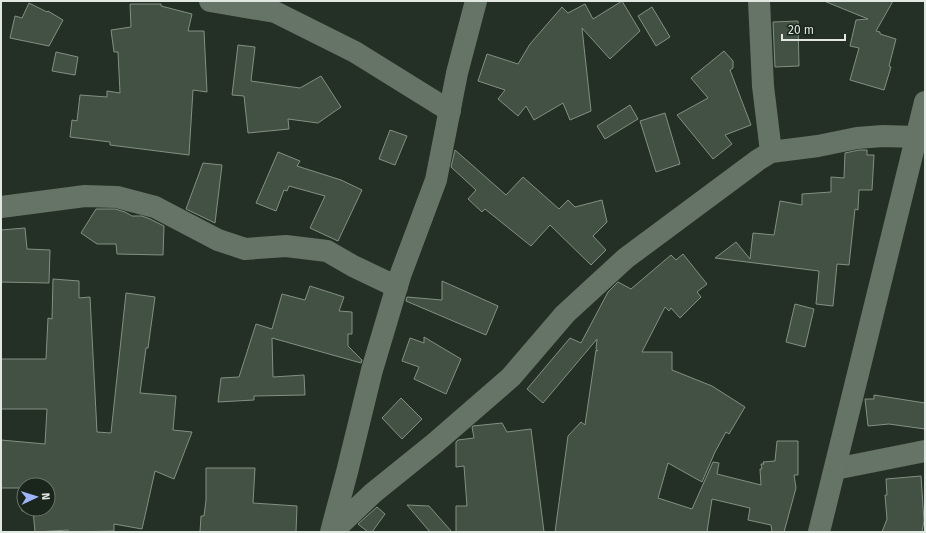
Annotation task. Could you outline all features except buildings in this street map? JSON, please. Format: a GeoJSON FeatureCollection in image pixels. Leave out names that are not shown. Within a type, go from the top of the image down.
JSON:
{"type":"FeatureCollection","features":[{"type":"Feature","properties":{"kind":"street"},"geometry":{"type":"LineString","coordinates":[[210,1],[275,12],[355,52],[450,111]]}},
{"type":"Feature","properties":{"kind":"street"},"geometry":{"type":"LineString","coordinates":[[331,532],[372,370],[397,287],[436,180],[457,74],[476,1]]}},
{"type":"Feature","properties":{"kind":"street"},"geometry":{"type":"LineString","coordinates":[[758,1],[763,86],[771,152]]}},
{"type":"Feature","properties":{"kind":"street"},"geometry":{"type":"LineString","coordinates":[[819,532],[925,102]]}},
{"type":"Feature","properties":{"kind":"street"},"geometry":{"type":"LineString","coordinates":[[331,532],[373,493],[435,443],[511,377],[565,314],[626,258],[771,152],[818,146],[856,138],[883,136],[917,137]]}},
{"type":"Feature","properties":{"kind":"street"},"geometry":{"type":"LineString","coordinates":[[1,207],[85,196],[118,197],[155,207],[218,240],[245,249],[286,246],[327,251],[353,266],[397,287]]}},
{"type":"Feature","properties":{"kind":"street"},"geometry":{"type":"LineString","coordinates":[[835,469],[925,451]]}}]}
